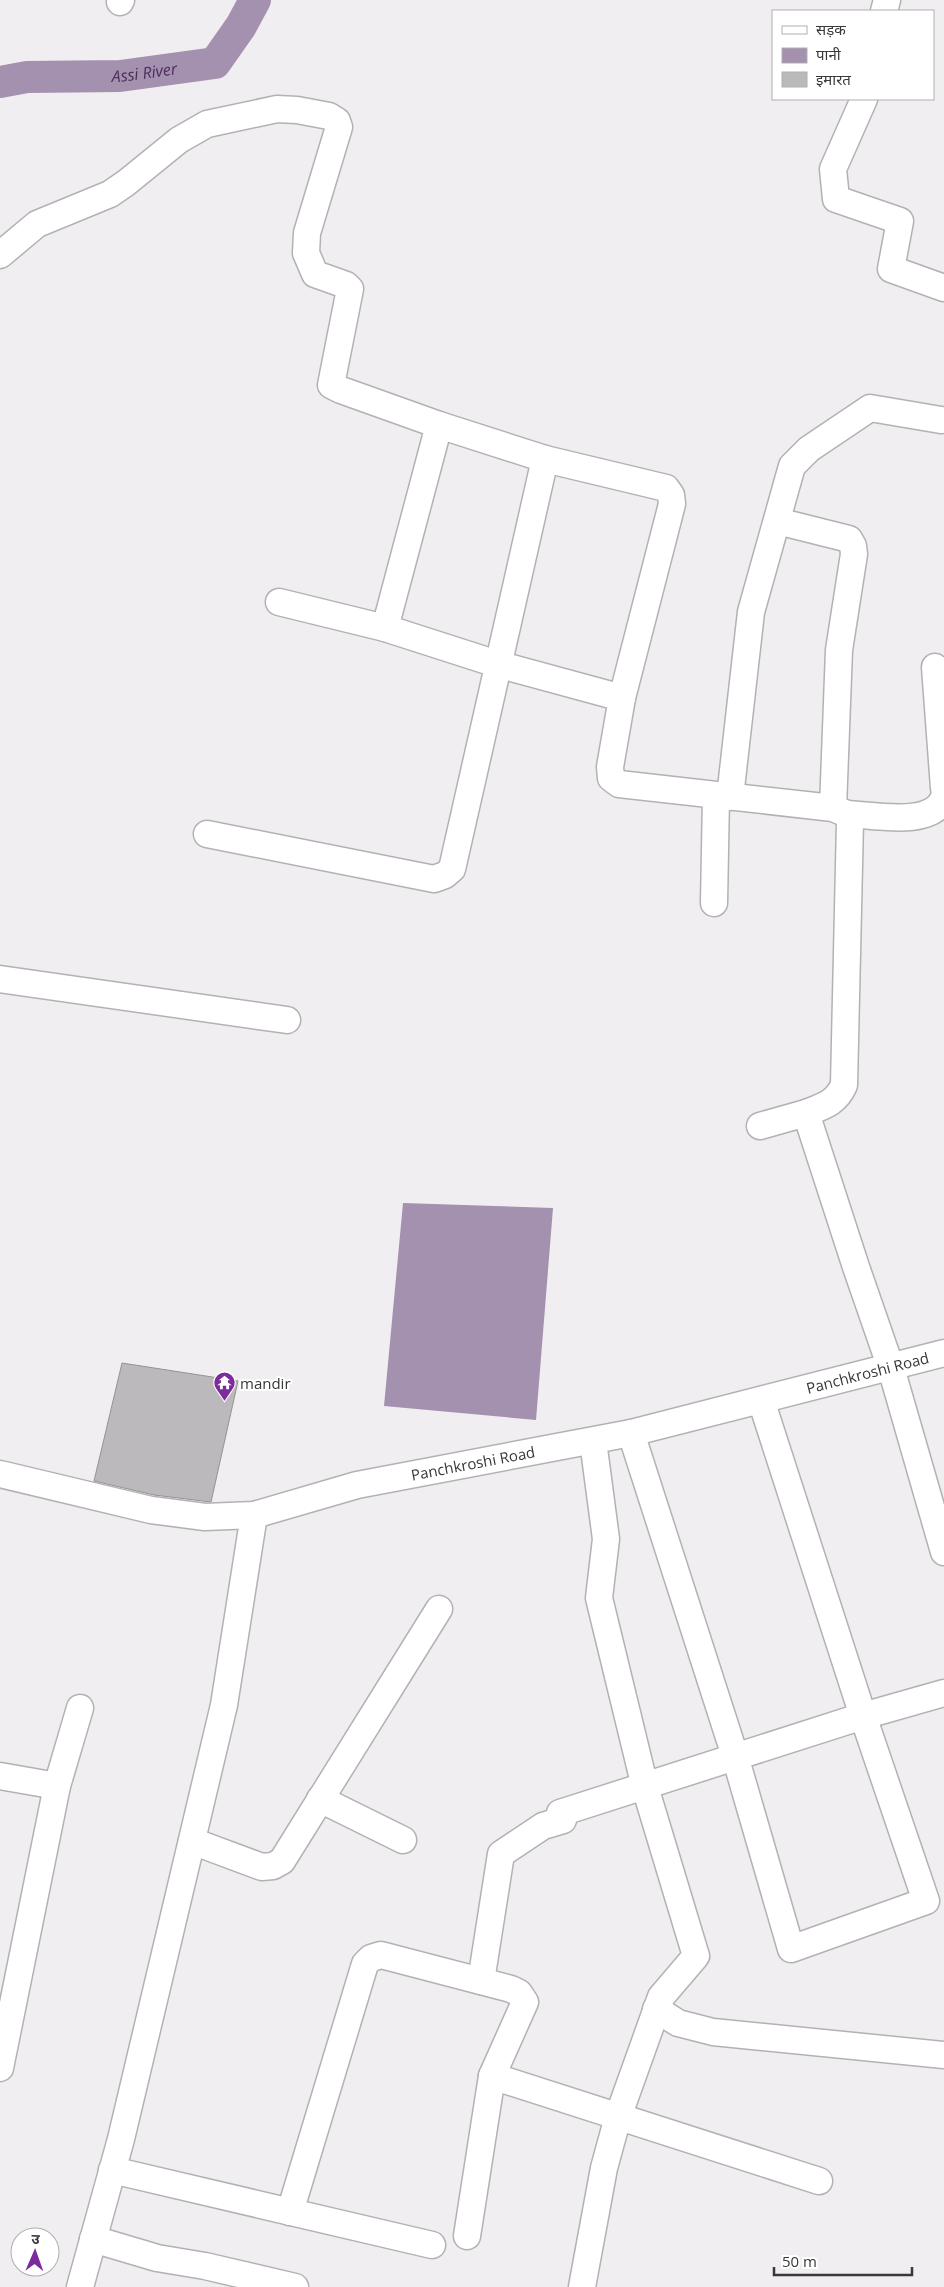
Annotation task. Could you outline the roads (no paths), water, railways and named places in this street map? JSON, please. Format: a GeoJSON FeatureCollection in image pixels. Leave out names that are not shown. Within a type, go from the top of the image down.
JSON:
{"type":"FeatureCollection","features":[{"type":"Feature","properties":{"kind":"street"},"geometry":{"type":"LineString","coordinates":[[864,100],[832,169],[836,199],[900,221],[891,269],[944,288]]}},
{"type":"Feature","properties":{"kind":"street"},"geometry":{"type":"LineString","coordinates":[[0,255],[37,224],[110,194],[179,140],[207,124],[277,109],[297,110],[329,116],[337,121],[339,127],[307,233],[306,253],[315,274],[346,284],[350,289],[331,385],[439,425],[545,459],[666,488],[671,495],[672,504],[622,698],[610,767],[611,778],[619,784],[840,811],[919,817],[941,806],[944,797]]}},
{"type":"Feature","properties":{"kind":"street"},"geometry":{"type":"LineString","coordinates":[[714,903],[723,797],[750,612],[792,466],[809,449],[870,408],[940,420]]}},
{"type":"Feature","properties":{"kind":"street"},"geometry":{"type":"LineString","coordinates":[[385,628],[439,425]]}},
{"type":"Feature","properties":{"kind":"street"},"geometry":{"type":"LineString","coordinates":[[206,834],[434,879],[445,875],[452,869],[545,459]]}},
{"type":"Feature","properties":{"kind":"street"},"geometry":{"type":"LineString","coordinates":[[760,1126],[806,1113],[832,1103],[840,1095],[844,1085],[850,821],[840,811],[839,650],[854,554],[853,546],[849,539],[777,521]]}},
{"type":"Feature","properties":{"kind":"street"},"geometry":{"type":"LineString","coordinates":[[279,602],[385,628],[497,664],[622,698]]}},
{"type":"Feature","properties":{"kind":"street"},"geometry":{"type":"LineString","coordinates":[[935,667],[944,788]]}},
{"type":"Feature","properties":{"kind":"street"},"geometry":{"type":"LineString","coordinates":[[0,979],[287,1020]]}},
{"type":"Feature","properties":{"kind":"street"},"geometry":{"type":"LineString","coordinates":[[806,1113],[856,1268],[891,1368],[944,1552]]}},
{"type":"Feature","properties":{"kind":"street","name":"Panchkroshi Road"},"geometry":{"type":"LineString","coordinates":[[0,1474],[151,1510],[205,1517],[254,1515],[357,1484],[593,1441],[891,1368],[944,1353]]}},
{"type":"Feature","properties":{"kind":"street"},"geometry":{"type":"LineString","coordinates":[[631,1432],[735,1756],[791,1949],[926,1900],[862,1716],[761,1400]]}},
{"type":"Feature","properties":{"kind":"street"},"geometry":{"type":"LineString","coordinates":[[582,2287],[604,2168],[618,2117],[661,1997],[696,1956],[645,1787],[599,1598],[606,1539],[593,1441]]}},
{"type":"Feature","properties":{"kind":"street"},"geometry":{"type":"LineString","coordinates":[[80,2287],[112,2170],[224,1705],[254,1515]]}},
{"type":"Feature","properties":{"kind":"street"},"geometry":{"type":"LineString","coordinates":[[192,1841],[262,1867],[273,1866],[282,1861],[439,1609]]}},
{"type":"Feature","properties":{"kind":"street"},"geometry":{"type":"LineString","coordinates":[[481,1981],[501,1854],[543,1826],[562,1817],[735,1756],[862,1716],[944,1693]]}},
{"type":"Feature","properties":{"kind":"street"},"geometry":{"type":"LineString","coordinates":[[0,2068],[11,1963],[57,1786],[80,1708]]}},
{"type":"Feature","properties":{"kind":"street"},"geometry":{"type":"LineString","coordinates":[[0,1776],[57,1786]]}},
{"type":"Feature","properties":{"kind":"street"},"geometry":{"type":"LineString","coordinates":[[320,1799],[403,1840]]}},
{"type":"Feature","properties":{"kind":"street"},"geometry":{"type":"LineString","coordinates":[[290,2212],[365,1964],[371,1958],[381,1955],[511,1989],[519,1993],[525,2002],[492,2076],[467,2236]]}},
{"type":"Feature","properties":{"kind":"street"},"geometry":{"type":"LineString","coordinates":[[656,2009],[678,2023],[713,2032],[944,2056]]}},
{"type":"Feature","properties":{"kind":"street"},"geometry":{"type":"LineString","coordinates":[[492,2076],[819,2181]]}},
{"type":"Feature","properties":{"kind":"street"},"geometry":{"type":"LineString","coordinates":[[112,2170],[432,2245]]}},
{"type":"Feature","properties":{"kind":"street"},"geometry":{"type":"LineString","coordinates":[[93,2239],[156,2258],[205,2266],[295,2287]]}},
{"type":"Feature","properties":{"kind":"water"},"geometry":{"type":"Polygon","coordinates":[[[403,1203],[553,1208],[536,1420],[384,1406],[403,1203]]]}},
{"type":"Feature","properties":{"kind":"waterway","name":"Assi River"},"geometry":{"type":"LineString","coordinates":[[0,82],[27,77],[120,76],[215,63],[241,26],[255,0]]}},
{"type":"Feature","properties":{"kind":"place","name":"mandir"},"geometry":{"type":"Point","coordinates":[224,1402]}}]}
